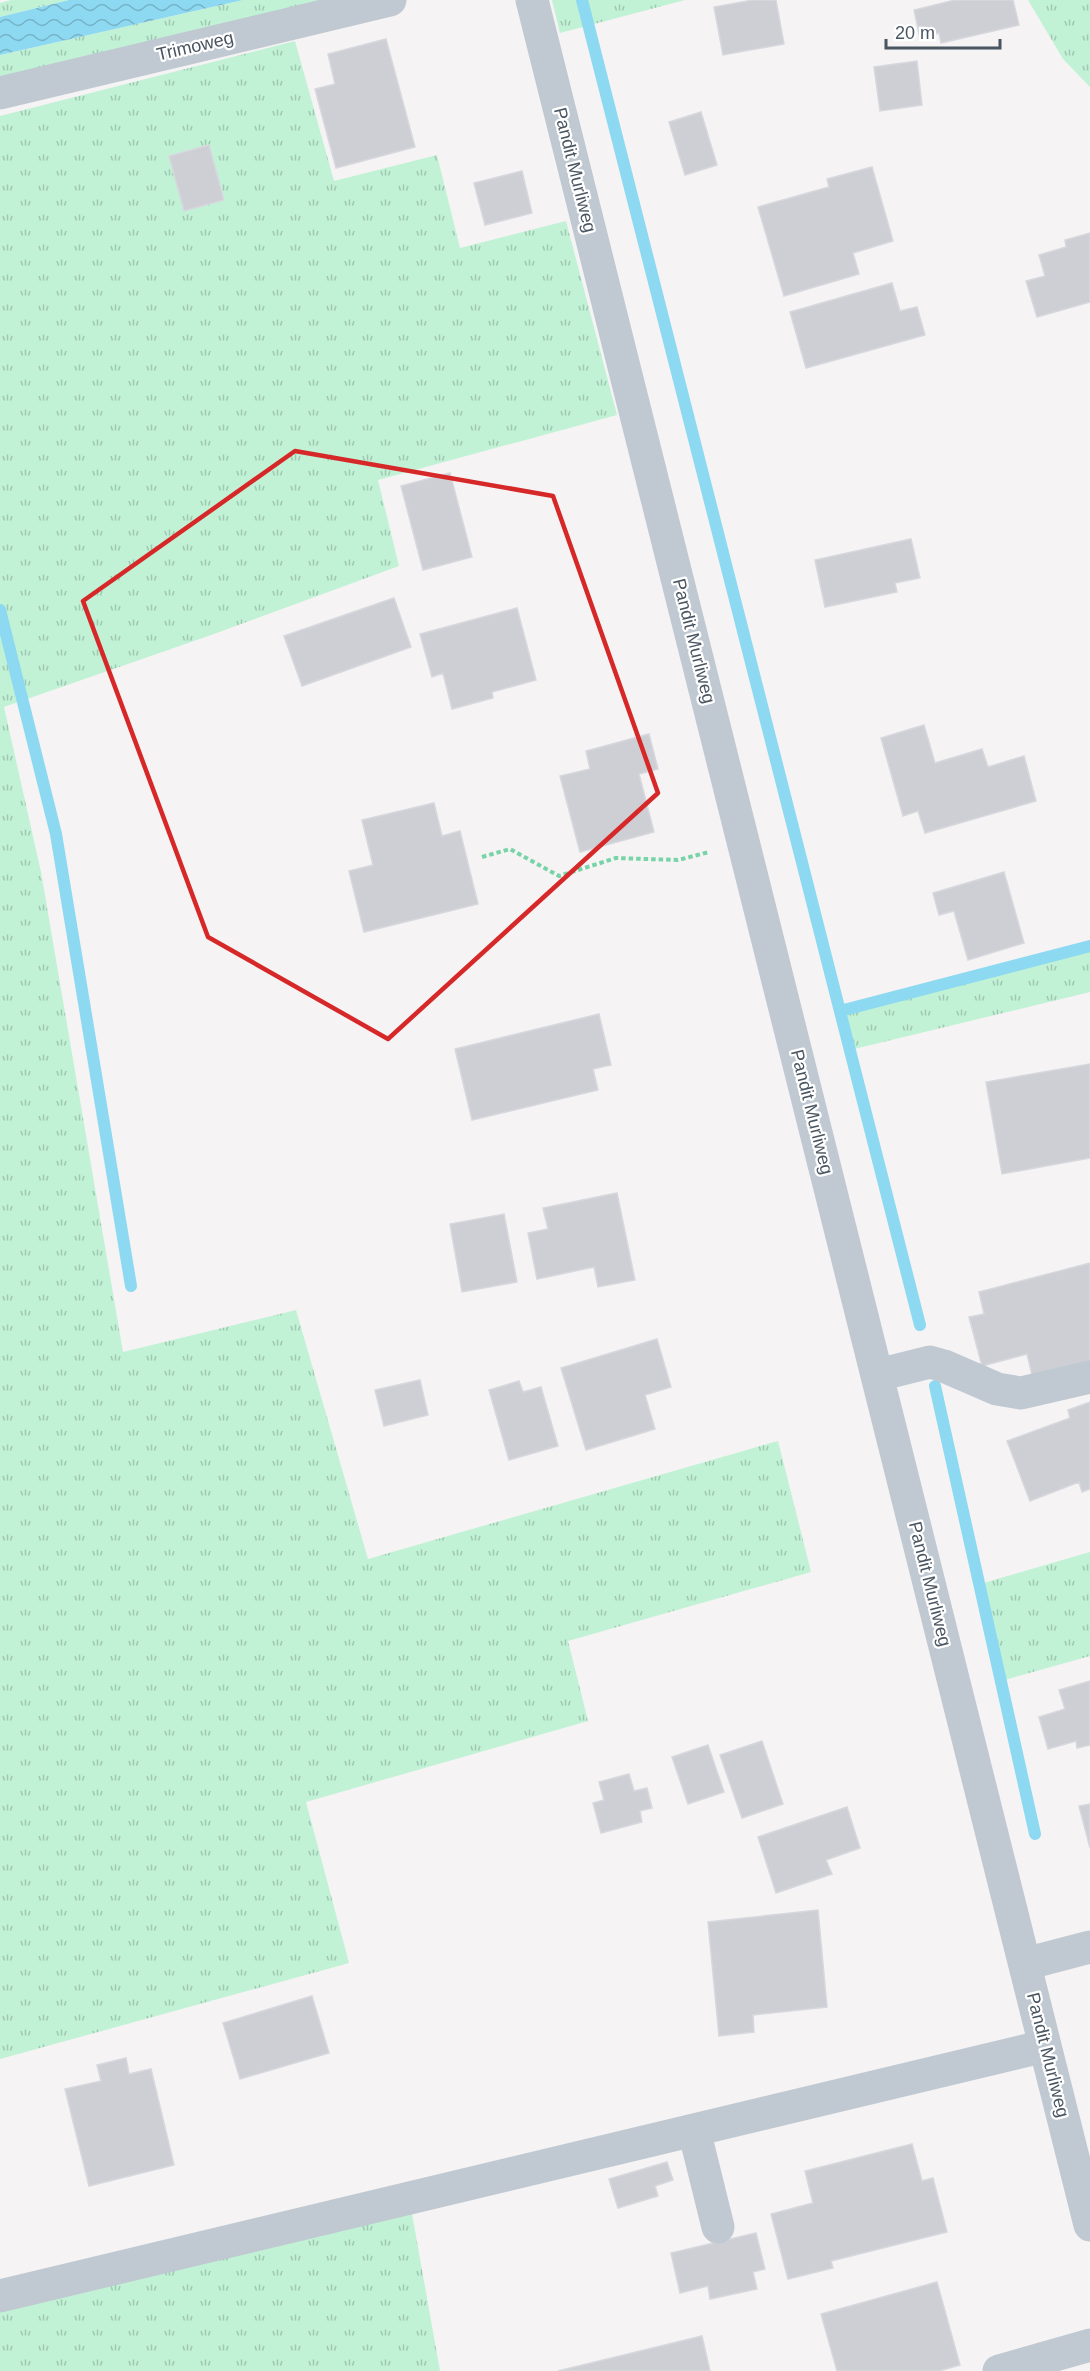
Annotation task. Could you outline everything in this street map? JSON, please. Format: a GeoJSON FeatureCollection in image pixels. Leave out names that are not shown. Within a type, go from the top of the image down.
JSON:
{"type":"FeatureCollection","features":[{"type":"Feature","properties":{"kind":"street","name":"Trimoweg"},"geometry":{"type":"LineString","coordinates":[[0,93],[390,0]]}},
{"type":"Feature","properties":{"kind":"street","name":"Pandit Murliweg"},"geometry":{"type":"LineString","coordinates":[[531,0],[745,844],[1090,2225]]}},
{"type":"Feature","properties":{"kind":"street"},"geometry":{"type":"LineString","coordinates":[[878,1375],[930,1362],[997,1389],[1021,1393],[1090,1377]]}},
{"type":"Feature","properties":{"kind":"street"},"geometry":{"type":"LineString","coordinates":[[1025,1964],[1090,1947]]}},
{"type":"Feature","properties":{"kind":"street"},"geometry":{"type":"LineString","coordinates":[[0,2296],[1045,2046]]}},
{"type":"Feature","properties":{"kind":"street"},"geometry":{"type":"LineString","coordinates":[[694,2130],[718,2227]]}},
{"type":"Feature","properties":{"kind":"street"},"geometry":{"type":"LineString","coordinates":[[999,2371],[1090,2345]]}},
{"type":"Feature","properties":{"kind":"path"},"geometry":{"type":"LineString","coordinates":[[482,856],[510,849],[560,876],[616,858],[678,860],[745,844]]}},
{"type":"Feature","properties":{"kind":"highlighted area"},"geometry":{"type":"Polygon","coordinates":[[[295,451],[553,496],[658,793],[388,1039],[208,937],[83,601],[295,451]]]}},
{"type":"Feature","properties":{"kind":"green space"},"geometry":{"type":"Polygon","coordinates":[[[11,0],[69,0],[0,17],[0,3],[11,0]]]}},
{"type":"Feature","properties":{"kind":"green space"},"geometry":{"type":"Polygon","coordinates":[[[243,0],[340,0],[0,77],[0,55],[243,0]]]}},
{"type":"Feature","properties":{"kind":"green space"},"geometry":{"type":"Polygon","coordinates":[[[552,0],[685,0],[560,33],[552,0]]]}},
{"type":"Feature","properties":{"kind":"green space"},"geometry":{"type":"Polygon","coordinates":[[[1028,0],[1090,0],[1090,87],[1063,59],[1028,0]]]}},
{"type":"Feature","properties":{"kind":"green space"},"geometry":{"type":"Polygon","coordinates":[[[295,41],[334,181],[437,155],[460,248],[566,221],[617,415],[378,480],[399,566],[214,634],[4,707],[41,872],[123,1352],[296,1310],[368,1559],[778,1441],[811,1572],[568,1641],[588,1721],[306,1802],[349,1963],[0,2059],[0,116],[295,41]]]}},
{"type":"Feature","properties":{"kind":"green space"},"geometry":{"type":"Polygon","coordinates":[[[1090,946],[1090,992],[850,1050],[840,1011],[1090,946]]]}},
{"type":"Feature","properties":{"kind":"green space"},"geometry":{"type":"Polygon","coordinates":[[[1090,1552],[1090,1656],[1001,1681],[980,1584],[1090,1552]]]}},
{"type":"Feature","properties":{"kind":"green space"},"geometry":{"type":"Polygon","coordinates":[[[411,2208],[440,2371],[0,2371],[0,2309],[411,2208]]]}},
{"type":"Feature","properties":{"kind":"water"},"geometry":{"type":"Polygon","coordinates":[[[69,0],[243,0],[0,55],[0,17],[69,0]]]}},
{"type":"Feature","properties":{"kind":"building"},"geometry":{"type":"Polygon","coordinates":[[[753,0],[776,0],[784,44],[723,55],[714,7],[753,0]]]}},
{"type":"Feature","properties":{"kind":"building"},"geometry":{"type":"Polygon","coordinates":[[[955,0],[1013,0],[1019,25],[941,43],[939,33],[920,38],[914,10],[955,0]]]}},
{"type":"Feature","properties":{"kind":"building"},"geometry":{"type":"Polygon","coordinates":[[[386,39],[415,147],[336,168],[315,89],[335,84],[328,54],[386,39]]]}},
{"type":"Feature","properties":{"kind":"building"},"geometry":{"type":"Polygon","coordinates":[[[917,61],[922,105],[880,111],[874,67],[917,61]]]}},
{"type":"Feature","properties":{"kind":"building"},"geometry":{"type":"Polygon","coordinates":[[[701,112],[717,165],[685,175],[669,122],[701,112]]]}},
{"type":"Feature","properties":{"kind":"building"},"geometry":{"type":"Polygon","coordinates":[[[209,145],[224,200],[184,211],[169,156],[209,145]]]}},
{"type":"Feature","properties":{"kind":"building"},"geometry":{"type":"Polygon","coordinates":[[[872,167],[893,241],[853,253],[859,274],[784,296],[758,207],[829,187],[827,179],[872,167]]]}},
{"type":"Feature","properties":{"kind":"building"},"geometry":{"type":"Polygon","coordinates":[[[522,171],[532,213],[485,225],[474,183],[522,171]]]}},
{"type":"Feature","properties":{"kind":"building"},"geometry":{"type":"Polygon","coordinates":[[[1090,233],[1090,302],[1037,317],[1026,281],[1045,276],[1039,255],[1066,247],[1065,240],[1090,233]]]}},
{"type":"Feature","properties":{"kind":"building"},"geometry":{"type":"Polygon","coordinates":[[[892,283],[900,311],[917,307],[925,335],[806,368],[790,312],[892,283]]]}},
{"type":"Feature","properties":{"kind":"building"},"geometry":{"type":"Polygon","coordinates":[[[450,473],[472,557],[423,570],[401,486],[450,473]]]}},
{"type":"Feature","properties":{"kind":"building"},"geometry":{"type":"Polygon","coordinates":[[[911,539],[920,578],[895,583],[897,592],[825,607],[815,560],[911,539]]]}},
{"type":"Feature","properties":{"kind":"building"},"geometry":{"type":"Polygon","coordinates":[[[394,598],[411,647],[302,686],[284,636],[394,598]]]}},
{"type":"Feature","properties":{"kind":"building"},"geometry":{"type":"Polygon","coordinates":[[[517,608],[536,680],[492,692],[493,698],[452,709],[443,673],[432,677],[420,634],[517,608]]]}},
{"type":"Feature","properties":{"kind":"building"},"geometry":{"type":"Polygon","coordinates":[[[924,725],[935,763],[982,749],[988,767],[1024,756],[1036,801],[925,833],[918,811],[903,816],[881,738],[924,725]]]}},
{"type":"Feature","properties":{"kind":"building"},"geometry":{"type":"Polygon","coordinates":[[[649,734],[658,769],[639,774],[654,832],[580,852],[560,776],[590,769],[586,751],[649,734]]]}},
{"type":"Feature","properties":{"kind":"building"},"geometry":{"type":"Polygon","coordinates":[[[434,803],[442,836],[460,831],[478,904],[364,932],[349,871],[373,865],[362,820],[434,803]]]}},
{"type":"Feature","properties":{"kind":"building"},"geometry":{"type":"Polygon","coordinates":[[[1004,872],[1024,943],[968,960],[954,911],[939,915],[933,893],[1004,872]]]}},
{"type":"Feature","properties":{"kind":"building"},"geometry":{"type":"Polygon","coordinates":[[[599,1014],[611,1065],[593,1069],[598,1090],[472,1120],[455,1049],[599,1014]]]}},
{"type":"Feature","properties":{"kind":"building"},"geometry":{"type":"Polygon","coordinates":[[[1090,1064],[1090,1158],[1002,1174],[986,1082],[1090,1064]]]}},
{"type":"Feature","properties":{"kind":"building"},"geometry":{"type":"Polygon","coordinates":[[[617,1193],[635,1280],[598,1287],[594,1267],[537,1279],[528,1233],[548,1229],[543,1208],[617,1193]]]}},
{"type":"Feature","properties":{"kind":"building"},"geometry":{"type":"Polygon","coordinates":[[[504,1214],[517,1282],[462,1292],[450,1224],[504,1214]]]}},
{"type":"Feature","properties":{"kind":"building"},"geometry":{"type":"Polygon","coordinates":[[[1090,1263],[1090,1364],[1033,1379],[1027,1354],[982,1366],[969,1317],[984,1314],[979,1292],[1090,1263]]]}},
{"type":"Feature","properties":{"kind":"building"},"geometry":{"type":"Polygon","coordinates":[[[657,1339],[671,1387],[645,1395],[655,1429],[586,1450],[561,1368],[657,1339]]]}},
{"type":"Feature","properties":{"kind":"building"},"geometry":{"type":"Polygon","coordinates":[[[420,1380],[428,1415],[384,1426],[375,1390],[420,1380]]]}},
{"type":"Feature","properties":{"kind":"building"},"geometry":{"type":"Polygon","coordinates":[[[519,1381],[523,1392],[541,1387],[558,1446],[509,1460],[489,1390],[519,1381]]]}},
{"type":"Feature","properties":{"kind":"building"},"geometry":{"type":"Polygon","coordinates":[[[1090,1402],[1090,1489],[1082,1492],[1079,1482],[1030,1501],[1007,1441],[1070,1418],[1068,1410],[1090,1402]]]}},
{"type":"Feature","properties":{"kind":"building"},"geometry":{"type":"Polygon","coordinates":[[[1090,1681],[1090,1745],[1077,1748],[1076,1741],[1048,1749],[1039,1717],[1065,1709],[1059,1690],[1090,1681]]]}},
{"type":"Feature","properties":{"kind":"building"},"geometry":{"type":"Polygon","coordinates":[[[762,1741],[783,1804],[742,1818],[720,1755],[762,1741]]]}},
{"type":"Feature","properties":{"kind":"building"},"geometry":{"type":"Polygon","coordinates":[[[708,1745],[724,1792],[688,1804],[672,1757],[708,1745]]]}},
{"type":"Feature","properties":{"kind":"building"},"geometry":{"type":"Polygon","coordinates":[[[629,1774],[634,1791],[647,1788],[652,1808],[640,1811],[642,1822],[601,1833],[593,1803],[604,1800],[599,1782],[629,1774]]]}},
{"type":"Feature","properties":{"kind":"building"},"geometry":{"type":"Polygon","coordinates":[[[1090,1804],[1090,1848],[1079,1806],[1090,1804]]]}},
{"type":"Feature","properties":{"kind":"building"},"geometry":{"type":"Polygon","coordinates":[[[847,1807],[860,1848],[826,1860],[832,1874],[776,1893],[758,1837],[847,1807]]]}},
{"type":"Feature","properties":{"kind":"building"},"geometry":{"type":"Polygon","coordinates":[[[818,1910],[827,2007],[753,2015],[754,2032],[719,2036],[708,1922],[818,1910]]]}},
{"type":"Feature","properties":{"kind":"building"},"geometry":{"type":"Polygon","coordinates":[[[312,1996],[329,2053],[240,2079],[223,2023],[312,1996]]]}},
{"type":"Feature","properties":{"kind":"building"},"geometry":{"type":"Polygon","coordinates":[[[126,2058],[129,2074],[151,2069],[174,2165],[89,2186],[65,2089],[101,2081],[97,2065],[126,2058]]]}},
{"type":"Feature","properties":{"kind":"building"},"geometry":{"type":"Polygon","coordinates":[[[912,2144],[922,2181],[933,2178],[947,2232],[831,2261],[833,2268],[788,2279],[771,2214],[813,2203],[805,2171],[912,2144]]]}},
{"type":"Feature","properties":{"kind":"building"},"geometry":{"type":"Polygon","coordinates":[[[667,2162],[673,2180],[655,2186],[658,2196],[618,2208],[609,2179],[667,2162]]]}},
{"type":"Feature","properties":{"kind":"building"},"geometry":{"type":"Polygon","coordinates":[[[756,2233],[765,2269],[753,2272],[757,2289],[710,2299],[708,2286],[680,2293],[671,2253],[756,2233]]]}},
{"type":"Feature","properties":{"kind":"building"},"geometry":{"type":"Polygon","coordinates":[[[937,2282],[960,2365],[939,2371],[837,2371],[821,2314],[937,2282]]]}},
{"type":"Feature","properties":{"kind":"building"},"geometry":{"type":"Polygon","coordinates":[[[702,2336],[710,2371],[558,2371],[702,2336]]]}},
{"type":"Feature","properties":{"kind":"waterway"},"geometry":{"type":"LineString","coordinates":[[582,0],[920,1325]]}},
{"type":"Feature","properties":{"kind":"waterway"},"geometry":{"type":"LineString","coordinates":[[0,610],[56,834],[131,1286]]}},
{"type":"Feature","properties":{"kind":"waterway"},"geometry":{"type":"LineString","coordinates":[[840,1011],[1090,946]]}},
{"type":"Feature","properties":{"kind":"waterway"},"geometry":{"type":"LineString","coordinates":[[935,1386],[1035,1834]]}}]}
